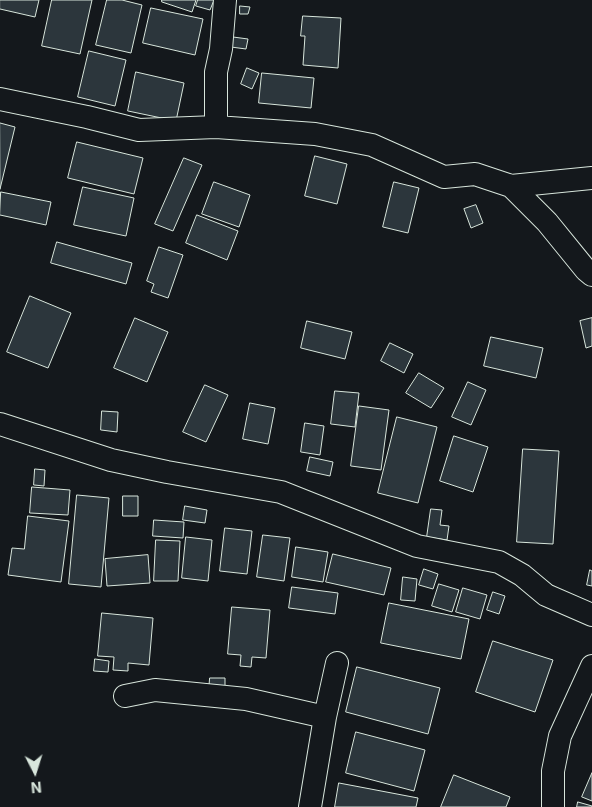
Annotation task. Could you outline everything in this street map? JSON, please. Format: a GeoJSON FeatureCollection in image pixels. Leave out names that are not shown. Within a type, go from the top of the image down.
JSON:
{"type":"FeatureCollection","features":[{"type":"Feature","properties":{"kind":"street"},"geometry":{"type":"LineString","coordinates":[[216,128],[216,72],[221,48],[225,0]]}},
{"type":"Feature","properties":{"kind":"street"},"geometry":{"type":"LineString","coordinates":[[0,99],[139,130],[216,128],[315,134],[372,145],[444,177],[475,174],[511,186],[592,178]]}},
{"type":"Feature","properties":{"kind":"street"},"geometry":{"type":"LineString","coordinates":[[511,186],[547,222],[586,270],[592,274]]}},
{"type":"Feature","properties":{"kind":"street"},"geometry":{"type":"LineString","coordinates":[[0,424],[111,460],[281,492],[416,546],[499,562],[522,575],[546,595],[592,614]]}},
{"type":"Feature","properties":{"kind":"street"},"geometry":{"type":"LineString","coordinates":[[310,807],[325,717],[337,663]]}},
{"type":"Feature","properties":{"kind":"street"},"geometry":{"type":"LineString","coordinates":[[553,807],[553,771],[560,736],[592,666]]}},
{"type":"Feature","properties":{"kind":"street"},"geometry":{"type":"LineString","coordinates":[[125,696],[155,690],[246,699],[325,717]]}},
{"type":"Feature","properties":{"kind":"building"},"geometry":{"type":"Polygon","coordinates":[[[0,0],[39,0],[35,17],[0,9],[0,0]]]}},
{"type":"Feature","properties":{"kind":"building"},"geometry":{"type":"Polygon","coordinates":[[[52,0],[92,0],[80,54],[42,46],[52,0]]]}},
{"type":"Feature","properties":{"kind":"building"},"geometry":{"type":"Polygon","coordinates":[[[107,0],[122,0],[142,5],[131,53],[96,45],[107,0]]]}},
{"type":"Feature","properties":{"kind":"building"},"geometry":{"type":"Polygon","coordinates":[[[162,0],[196,0],[192,12],[162,2],[162,0]]]}},
{"type":"Feature","properties":{"kind":"building"},"geometry":{"type":"Polygon","coordinates":[[[198,0],[214,0],[210,10],[196,6],[198,0]]]}},
{"type":"Feature","properties":{"kind":"building"},"geometry":{"type":"Polygon","coordinates":[[[240,6],[250,7],[248,14],[240,14],[240,6]]]}},
{"type":"Feature","properties":{"kind":"building"},"geometry":{"type":"Polygon","coordinates":[[[151,8],[203,19],[195,55],[143,43],[151,8]]]}},
{"type":"Feature","properties":{"kind":"building"},"geometry":{"type":"Polygon","coordinates":[[[303,16],[341,18],[338,68],[303,65],[305,36],[301,36],[303,16]]]}},
{"type":"Feature","properties":{"kind":"building"},"geometry":{"type":"Polygon","coordinates":[[[233,37],[248,39],[246,49],[231,47],[233,37]]]}},
{"type":"Feature","properties":{"kind":"building"},"geometry":{"type":"Polygon","coordinates":[[[89,51],[126,60],[115,106],[78,97],[89,51]]]}},
{"type":"Feature","properties":{"kind":"building"},"geometry":{"type":"Polygon","coordinates":[[[247,68],[259,73],[252,89],[241,84],[247,68]]]}},
{"type":"Feature","properties":{"kind":"building"},"geometry":{"type":"Polygon","coordinates":[[[136,72],[184,83],[176,121],[128,111],[136,72]]]}},
{"type":"Feature","properties":{"kind":"building"},"geometry":{"type":"Polygon","coordinates":[[[262,73],[314,78],[311,108],[259,103],[262,73]]]}},
{"type":"Feature","properties":{"kind":"building"},"geometry":{"type":"Polygon","coordinates":[[[0,123],[15,127],[0,189],[0,123]]]}},
{"type":"Feature","properties":{"kind":"building"},"geometry":{"type":"Polygon","coordinates":[[[77,142],[143,158],[134,194],[68,178],[77,142]]]}},
{"type":"Feature","properties":{"kind":"building"},"geometry":{"type":"Polygon","coordinates":[[[315,156],[347,164],[337,204],[305,196],[315,156]]]}},
{"type":"Feature","properties":{"kind":"building"},"geometry":{"type":"Polygon","coordinates":[[[184,158],[202,165],[173,231],[155,224],[184,158]]]}},
{"type":"Feature","properties":{"kind":"building"},"geometry":{"type":"Polygon","coordinates":[[[214,182],[250,195],[239,227],[202,214],[214,182]]]}},
{"type":"Feature","properties":{"kind":"building"},"geometry":{"type":"Polygon","coordinates":[[[394,182],[419,188],[408,233],[383,227],[394,182]]]}},
{"type":"Feature","properties":{"kind":"building"},"geometry":{"type":"Polygon","coordinates":[[[83,187],[134,198],[126,236],[74,225],[83,187]]]}},
{"type":"Feature","properties":{"kind":"building"},"geometry":{"type":"Polygon","coordinates":[[[1,192],[51,202],[46,225],[0,215],[1,192]]]}},
{"type":"Feature","properties":{"kind":"building"},"geometry":{"type":"Polygon","coordinates":[[[476,205],[483,223],[471,228],[464,209],[476,205]]]}},
{"type":"Feature","properties":{"kind":"building"},"geometry":{"type":"Polygon","coordinates":[[[197,215],[238,231],[227,260],[186,243],[197,215]]]}},
{"type":"Feature","properties":{"kind":"building"},"geometry":{"type":"Polygon","coordinates":[[[57,242],[132,263],[126,284],[51,263],[57,242]]]}},
{"type":"Feature","properties":{"kind":"building"},"geometry":{"type":"Polygon","coordinates":[[[159,247],[183,255],[168,298],[151,292],[154,284],[147,281],[159,247]]]}},
{"type":"Feature","properties":{"kind":"building"},"geometry":{"type":"Polygon","coordinates":[[[30,296],[71,313],[48,368],[7,352],[30,296]]]}},
{"type":"Feature","properties":{"kind":"building"},"geometry":{"type":"Polygon","coordinates":[[[135,318],[168,332],[147,382],[114,368],[135,318]]]}},
{"type":"Feature","properties":{"kind":"building"},"geometry":{"type":"Polygon","coordinates":[[[592,318],[592,346],[586,348],[580,321],[592,318]]]}},
{"type":"Feature","properties":{"kind":"building"},"geometry":{"type":"Polygon","coordinates":[[[307,321],[352,332],[345,359],[301,348],[307,321]]]}},
{"type":"Feature","properties":{"kind":"building"},"geometry":{"type":"Polygon","coordinates":[[[491,337],[543,348],[536,378],[484,366],[491,337]]]}},
{"type":"Feature","properties":{"kind":"building"},"geometry":{"type":"Polygon","coordinates":[[[390,343],[413,354],[404,373],[381,361],[390,343]]]}},
{"type":"Feature","properties":{"kind":"building"},"geometry":{"type":"Polygon","coordinates":[[[419,373],[444,388],[431,408],[406,393],[419,373]]]}},
{"type":"Feature","properties":{"kind":"building"},"geometry":{"type":"Polygon","coordinates":[[[468,382],[486,390],[471,425],[452,417],[468,382]]]}},
{"type":"Feature","properties":{"kind":"building"},"geometry":{"type":"Polygon","coordinates":[[[205,385],[228,395],[206,442],[183,432],[205,385]]]}},
{"type":"Feature","properties":{"kind":"building"},"geometry":{"type":"Polygon","coordinates":[[[335,391],[359,393],[355,427],[331,424],[335,391]]]}},
{"type":"Feature","properties":{"kind":"building"},"geometry":{"type":"Polygon","coordinates":[[[250,403],[275,408],[268,444],[243,439],[250,403]]]}},
{"type":"Feature","properties":{"kind":"building"},"geometry":{"type":"Polygon","coordinates":[[[359,406],[389,410],[381,470],[351,466],[359,406]]]}},
{"type":"Feature","properties":{"kind":"building"},"geometry":{"type":"Polygon","coordinates":[[[102,411],[118,412],[117,432],[101,430],[102,411]]]}},
{"type":"Feature","properties":{"kind":"building"},"geometry":{"type":"Polygon","coordinates":[[[397,417],[437,427],[418,503],[378,493],[397,417]]]}},
{"type":"Feature","properties":{"kind":"building"},"geometry":{"type":"Polygon","coordinates":[[[305,423],[324,426],[320,455],[301,452],[305,423]]]}},
{"type":"Feature","properties":{"kind":"building"},"geometry":{"type":"Polygon","coordinates":[[[454,436],[488,447],[473,492],[440,481],[454,436]]]}},
{"type":"Feature","properties":{"kind":"building"},"geometry":{"type":"Polygon","coordinates":[[[523,449],[559,451],[553,544],[517,542],[523,449]]]}},
{"type":"Feature","properties":{"kind":"building"},"geometry":{"type":"Polygon","coordinates":[[[310,457],[333,462],[330,476],[307,471],[310,457]]]}},
{"type":"Feature","properties":{"kind":"building"},"geometry":{"type":"Polygon","coordinates":[[[35,469],[45,470],[44,486],[34,485],[35,469]]]}},
{"type":"Feature","properties":{"kind":"building"},"geometry":{"type":"Polygon","coordinates":[[[32,487],[70,490],[68,515],[30,513],[32,487]]]}},
{"type":"Feature","properties":{"kind":"building"},"geometry":{"type":"Polygon","coordinates":[[[77,495],[109,498],[101,587],[69,584],[77,495]]]}},
{"type":"Feature","properties":{"kind":"building"},"geometry":{"type":"Polygon","coordinates":[[[123,496],[138,496],[138,516],[123,516],[123,496]]]}},
{"type":"Feature","properties":{"kind":"building"},"geometry":{"type":"Polygon","coordinates":[[[185,506],[207,510],[205,523],[183,520],[185,506]]]}},
{"type":"Feature","properties":{"kind":"building"},"geometry":{"type":"Polygon","coordinates":[[[431,509],[442,510],[440,525],[449,526],[447,540],[427,537],[431,509]]]}},
{"type":"Feature","properties":{"kind":"building"},"geometry":{"type":"Polygon","coordinates":[[[28,516],[69,521],[61,582],[8,575],[12,548],[24,549],[28,516]]]}},
{"type":"Feature","properties":{"kind":"building"},"geometry":{"type":"Polygon","coordinates":[[[154,520],[184,522],[183,538],[153,536],[154,520]]]}},
{"type":"Feature","properties":{"kind":"building"},"geometry":{"type":"Polygon","coordinates":[[[225,528],[252,531],[247,574],[220,571],[225,528]]]}},
{"type":"Feature","properties":{"kind":"building"},"geometry":{"type":"Polygon","coordinates":[[[263,535],[290,538],[284,581],[257,577],[263,535]]]}},
{"type":"Feature","properties":{"kind":"building"},"geometry":{"type":"Polygon","coordinates":[[[186,537],[212,540],[208,581],[182,578],[186,537]]]}},
{"type":"Feature","properties":{"kind":"building"},"geometry":{"type":"Polygon","coordinates":[[[156,540],[180,541],[178,581],[154,581],[156,540]]]}},
{"type":"Feature","properties":{"kind":"building"},"geometry":{"type":"Polygon","coordinates":[[[296,547],[328,552],[323,582],[292,577],[296,547]]]}},
{"type":"Feature","properties":{"kind":"building"},"geometry":{"type":"Polygon","coordinates":[[[333,554],[391,568],[384,595],[326,582],[333,554]]]}},
{"type":"Feature","properties":{"kind":"building"},"geometry":{"type":"Polygon","coordinates":[[[148,555],[150,583],[107,586],[105,559],[148,555]]]}},
{"type":"Feature","properties":{"kind":"building"},"geometry":{"type":"Polygon","coordinates":[[[424,569],[438,574],[433,589],[419,585],[424,569]]]}},
{"type":"Feature","properties":{"kind":"building"},"geometry":{"type":"Polygon","coordinates":[[[590,570],[592,571],[592,586],[587,585],[590,570]]]}},
{"type":"Feature","properties":{"kind":"building"},"geometry":{"type":"Polygon","coordinates":[[[403,577],[417,579],[415,601],[401,600],[403,577]]]}},
{"type":"Feature","properties":{"kind":"building"},"geometry":{"type":"Polygon","coordinates":[[[439,584],[459,590],[452,612],[432,606],[439,584]]]}},
{"type":"Feature","properties":{"kind":"building"},"geometry":{"type":"Polygon","coordinates":[[[292,587],[338,593],[335,614],[289,608],[292,587]]]}},
{"type":"Feature","properties":{"kind":"building"},"geometry":{"type":"Polygon","coordinates":[[[463,588],[487,595],[480,619],[456,612],[463,588]]]}},
{"type":"Feature","properties":{"kind":"building"},"geometry":{"type":"Polygon","coordinates":[[[493,592],[505,596],[499,614],[487,610],[493,592]]]}},
{"type":"Feature","properties":{"kind":"building"},"geometry":{"type":"Polygon","coordinates":[[[389,603],[469,619],[461,659],[381,643],[389,603]]]}},
{"type":"Feature","properties":{"kind":"building"},"geometry":{"type":"Polygon","coordinates":[[[232,607],[270,610],[266,658],[252,657],[251,667],[240,666],[241,655],[228,654],[232,607]]]}},
{"type":"Feature","properties":{"kind":"building"},"geometry":{"type":"Polygon","coordinates":[[[102,613],[153,618],[149,665],[128,663],[128,671],[113,670],[114,657],[98,656],[102,613]]]}},
{"type":"Feature","properties":{"kind":"building"},"geometry":{"type":"Polygon","coordinates":[[[493,641],[553,660],[535,712],[476,692],[493,641]]]}},
{"type":"Feature","properties":{"kind":"building"},"geometry":{"type":"Polygon","coordinates":[[[95,659],[109,661],[108,672],[94,671],[95,659]]]}},
{"type":"Feature","properties":{"kind":"building"},"geometry":{"type":"Polygon","coordinates":[[[357,667],[440,688],[428,734],[346,712],[357,667]]]}},
{"type":"Feature","properties":{"kind":"building"},"geometry":{"type":"Polygon","coordinates":[[[210,678],[225,678],[225,691],[209,691],[210,678]]]}},
{"type":"Feature","properties":{"kind":"building"},"geometry":{"type":"Polygon","coordinates":[[[356,732],[425,750],[414,791],[346,773],[356,732]]]}},
{"type":"Feature","properties":{"kind":"building"},"geometry":{"type":"Polygon","coordinates":[[[592,773],[592,801],[582,797],[592,773]]]}},
{"type":"Feature","properties":{"kind":"building"},"geometry":{"type":"Polygon","coordinates":[[[454,775],[510,797],[506,807],[441,807],[454,775]]]}},
{"type":"Feature","properties":{"kind":"building"},"geometry":{"type":"Polygon","coordinates":[[[339,783],[418,798],[416,807],[335,807],[339,783]]]}},
{"type":"Feature","properties":{"kind":"building"},"geometry":{"type":"Polygon","coordinates":[[[578,802],[592,806],[592,807],[577,807],[578,802]]]}}]}
